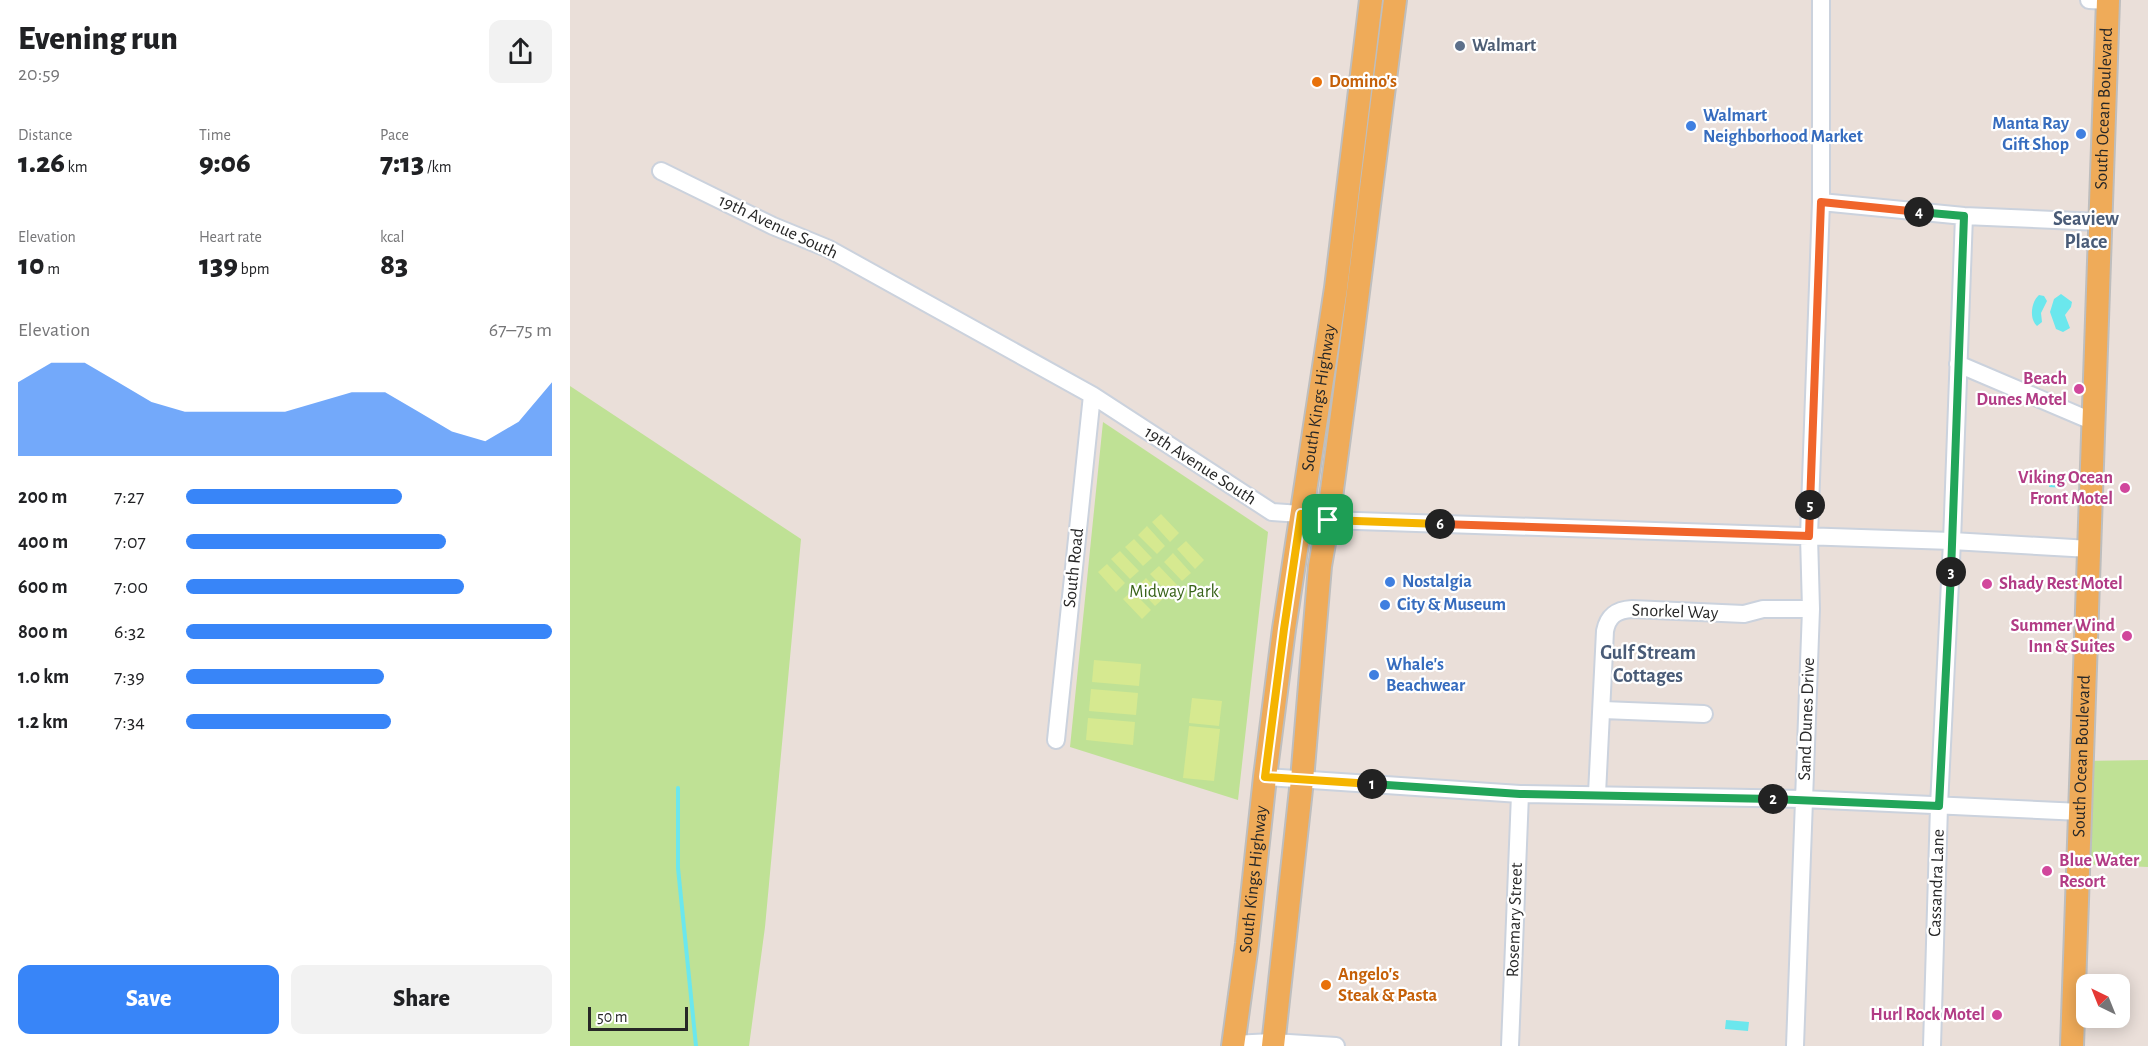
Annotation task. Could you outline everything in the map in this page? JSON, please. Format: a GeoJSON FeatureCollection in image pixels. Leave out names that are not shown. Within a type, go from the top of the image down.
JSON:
{"type":"FeatureCollection","features":[{"type":"Feature","properties":{"kind":"main road","name":"South Kings Highway"},"geometry":{"type":"LineString","coordinates":[[1233,1045],[1284,629],[1336,288],[1371,0]]}},
{"type":"Feature","properties":{"kind":"main road","name":"South Kings Highway"},"geometry":{"type":"LineString","coordinates":[[1273,1044],[1302,780],[1320,566],[1384,99],[1395,0]]}},
{"type":"Feature","properties":{"kind":"main road","name":"South Ocean Boulevard"},"geometry":{"type":"LineString","coordinates":[[2072,1046],[2100,222],[2102,0]]}},
{"type":"Feature","properties":{"kind":"street","name":"Sand Dunes Drive"},"geometry":{"type":"LineString","coordinates":[[1795,1046],[1811,609],[1809,536],[1821,202],[1821,0]]}},
{"type":"Feature","properties":{"kind":"street","name":"19th Avenue South"},"geometry":{"type":"LineString","coordinates":[[661,171],[773,226],[829,249],[1092,395],[1272,512],[1301,514],[1328,520],[1952,541],[2090,549]]}},
{"type":"Feature","properties":{"kind":"street"},"geometry":{"type":"LineString","coordinates":[[1821,202],[1964,216],[2100,222]]}},
{"type":"Feature","properties":{"kind":"street","name":"Cassandra Lane"},"geometry":{"type":"LineString","coordinates":[[1932,1046],[1939,806],[1964,216]]}},
{"type":"Feature","properties":{"kind":"street"},"geometry":{"type":"LineString","coordinates":[[1958,364],[2094,422]]}},
{"type":"Feature","properties":{"kind":"street","name":"South Road"},"geometry":{"type":"LineString","coordinates":[[1056,740],[1092,395]]}},
{"type":"Feature","properties":{"kind":"street","name":"Snorkel Way"},"geometry":{"type":"LineString","coordinates":[[1597,794],[1605,632],[1609,618],[1619,611],[1632,609],[1744,614],[1763,609],[1811,609]]}},
{"type":"Feature","properties":{"kind":"street"},"geometry":{"type":"LineString","coordinates":[[1602,710],[1704,714]]}},
{"type":"Feature","properties":{"kind":"street"},"geometry":{"type":"LineString","coordinates":[[1265,777],[1520,794],[1803,800],[2081,812]]}},
{"type":"Feature","properties":{"kind":"street","name":"Rosemary Street"},"geometry":{"type":"LineString","coordinates":[[1510,1046],[1520,794]]}},
{"type":"Feature","properties":{"kind":"street"},"geometry":{"type":"LineString","coordinates":[[1233,1045],[1336,1046]]}},
{"type":"Feature","properties":{"kind":"green space"},"geometry":{"type":"Polygon","coordinates":[[[570,386],[801,539],[765,927],[749,1046],[570,1046],[570,386]]]}},
{"type":"Feature","properties":{"kind":"green space","name":"Midway Park"},"geometry":{"type":"Polygon","coordinates":[[[1103,422],[1268,532],[1238,800],[1070,747],[1103,422]]]}},
{"type":"Feature","properties":{"kind":"green space"},"geometry":{"type":"Polygon","coordinates":[[[1161,514],[1179,533],[1170,542],[1152,522],[1161,514]]]}},
{"type":"Feature","properties":{"kind":"green space"},"geometry":{"type":"Polygon","coordinates":[[[1147,526],[1165,546],[1157,554],[1138,535],[1147,526]]]}},
{"type":"Feature","properties":{"kind":"green space"},"geometry":{"type":"Polygon","coordinates":[[[1134,539],[1152,558],[1143,566],[1125,547],[1134,539]]]}},
{"type":"Feature","properties":{"kind":"green space"},"geometry":{"type":"Polygon","coordinates":[[[1186,541],[1204,560],[1195,569],[1177,549],[1186,541]]]}},
{"type":"Feature","properties":{"kind":"green space"},"geometry":{"type":"Polygon","coordinates":[[[1120,551],[1139,571],[1130,579],[1111,559],[1120,551]]]}},
{"type":"Feature","properties":{"kind":"green space"},"geometry":{"type":"Polygon","coordinates":[[[1173,553],[1191,573],[1182,581],[1164,562],[1173,553]]]}},
{"type":"Feature","properties":{"kind":"green space"},"geometry":{"type":"Polygon","coordinates":[[[1107,564],[1125,583],[1116,592],[1098,572],[1107,564]]]}},
{"type":"Feature","properties":{"kind":"green space"},"geometry":{"type":"Polygon","coordinates":[[[1159,566],[1177,585],[1169,594],[1150,574],[1159,566]]]}},
{"type":"Feature","properties":{"kind":"green space"},"geometry":{"type":"Polygon","coordinates":[[[1146,578],[1164,598],[1155,606],[1137,587],[1146,578]]]}},
{"type":"Feature","properties":{"kind":"green space"},"geometry":{"type":"Polygon","coordinates":[[[1132,591],[1151,610],[1142,619],[1123,599],[1132,591]]]}},
{"type":"Feature","properties":{"kind":"green space"},"geometry":{"type":"Polygon","coordinates":[[[1094,660],[1141,664],[1139,686],[1092,682],[1094,660]]]}},
{"type":"Feature","properties":{"kind":"green space"},"geometry":{"type":"Polygon","coordinates":[[[1091,689],[1138,693],[1136,715],[1089,711],[1091,689]]]}},
{"type":"Feature","properties":{"kind":"green space"},"geometry":{"type":"Polygon","coordinates":[[[1192,698],[1222,701],[1219,726],[1189,723],[1192,698]]]}},
{"type":"Feature","properties":{"kind":"green space"},"geometry":{"type":"Polygon","coordinates":[[[1088,718],[1135,722],[1133,745],[1086,740],[1088,718]]]}},
{"type":"Feature","properties":{"kind":"green space"},"geometry":{"type":"Polygon","coordinates":[[[1189,726],[1220,729],[1214,781],[1183,778],[1189,726]]]}},
{"type":"Feature","properties":{"kind":"green space"},"geometry":{"type":"Polygon","coordinates":[[[2148,760],[2148,867],[2078,864],[2082,761],[2148,760]]]}},
{"type":"Feature","properties":{"kind":"water"},"geometry":{"type":"Polygon","coordinates":[[[2061,294],[2072,302],[2065,315],[2070,328],[2063,332],[2056,329],[2050,312],[2054,299],[2061,294]]]}},
{"type":"Feature","properties":{"kind":"water"},"geometry":{"type":"Polygon","coordinates":[[[2039,295],[2044,296],[2047,301],[2041,313],[2042,322],[2037,326],[2034,323],[2032,311],[2039,295]]]}},
{"type":"Feature","properties":{"kind":"water"},"geometry":{"type":"Polygon","coordinates":[[[2050,477],[2066,478],[2065,488],[2049,487],[2050,477]]]}},
{"type":"Feature","properties":{"kind":"water"},"geometry":{"type":"Polygon","coordinates":[[[1726,1020],[1749,1022],[1748,1031],[1725,1029],[1726,1020]]]}},
{"type":"Feature","properties":{"kind":"waterway"},"geometry":{"type":"LineString","coordinates":[[678,788],[678,868],[696,1046]]}},
{"type":"Feature","properties":{"kind":"place","name":"Walmart"},"geometry":{"type":"Point","coordinates":[1460,46]}},
{"type":"Feature","properties":{"kind":"place","name":"Domino's"},"geometry":{"type":"Point","coordinates":[1317,82]}},
{"type":"Feature","properties":{"kind":"place","name":"Walmart Neighborhood Market"},"geometry":{"type":"Point","coordinates":[1691,126]}},
{"type":"Feature","properties":{"kind":"place","name":"Manta Ray Gift Shop"},"geometry":{"type":"Point","coordinates":[2081,134]}},
{"type":"Feature","properties":{"kind":"place","name":"Beach Dunes Motel"},"geometry":{"type":"Point","coordinates":[2079,389]}},
{"type":"Feature","properties":{"kind":"place","name":"Viking Ocean Front Motel"},"geometry":{"type":"Point","coordinates":[2125,488]}},
{"type":"Feature","properties":{"kind":"place","name":"Nostalgia"},"geometry":{"type":"Point","coordinates":[1390,582]}},
{"type":"Feature","properties":{"kind":"place","name":"Shady Rest Motel"},"geometry":{"type":"Point","coordinates":[1987,584]}},
{"type":"Feature","properties":{"kind":"place","name":"City & Museum"},"geometry":{"type":"Point","coordinates":[1385,605]}},
{"type":"Feature","properties":{"kind":"place","name":"Summer Wind Inn & Suites"},"geometry":{"type":"Point","coordinates":[2127,636]}},
{"type":"Feature","properties":{"kind":"place","name":"Whale's Beachwear"},"geometry":{"type":"Point","coordinates":[1374,675]}},
{"type":"Feature","properties":{"kind":"place","name":"Blue Water Resort"},"geometry":{"type":"Point","coordinates":[2047,871]}},
{"type":"Feature","properties":{"kind":"place","name":"Angelo's Steak & Pasta"},"geometry":{"type":"Point","coordinates":[1326,985]}},
{"type":"Feature","properties":{"kind":"place","name":"Hurl Rock Motel"},"geometry":{"type":"Point","coordinates":[1997,1015]}},
{"type":"Feature","properties":{"kind":"district","name":"Seaview Place"},"geometry":{"type":"Point","coordinates":[2086,230]}},
{"type":"Feature","properties":{"kind":"district","name":"Gulf Stream Cottages"},"geometry":{"type":"Point","coordinates":[1648,664]}},
{"type":"Feature","properties":{"kind":"route"},"geometry":{"type":"LineString","coordinates":[[1821,202],[1964,216],[1939,806],[1597,794],[1520,794],[1265,777],[1301,514],[1328,520],[1809,536],[1821,202]]}}]}
